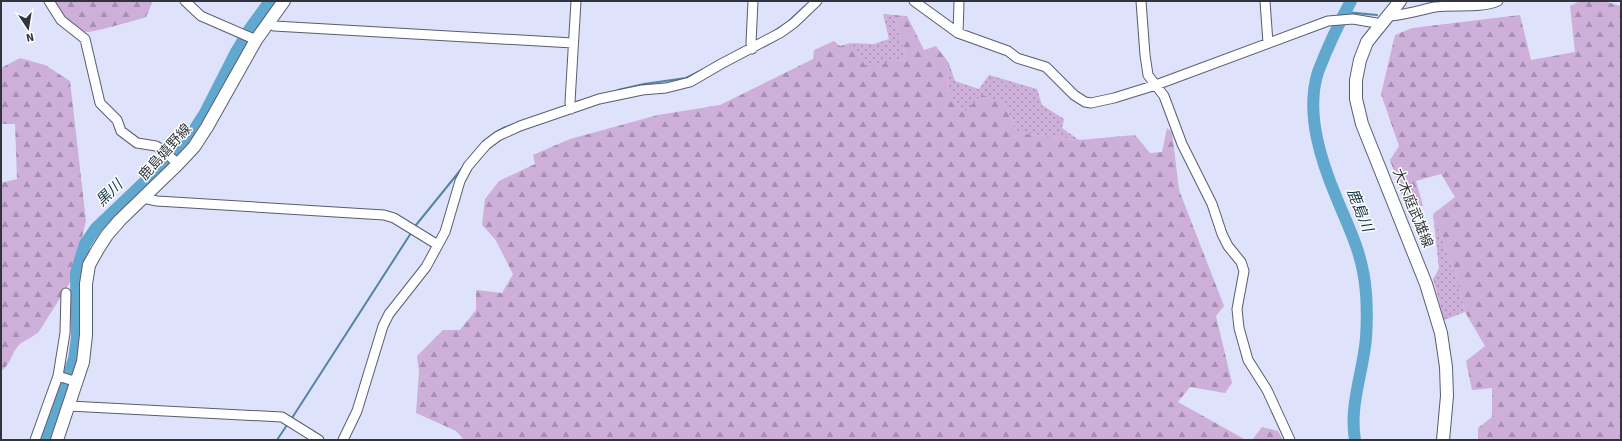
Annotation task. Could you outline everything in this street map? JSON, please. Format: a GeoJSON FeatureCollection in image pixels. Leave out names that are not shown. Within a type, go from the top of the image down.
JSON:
{"type":"FeatureCollection","features":[{"type":"Feature","properties":{"kind":"main road","name":"鹿島嬉野線"},"geometry":{"type":"LineString","coordinates":[[57,440],[74,382],[83,362],[86,284],[89,265],[107,235],[194,147],[207,127],[256,40],[284,1]]}},
{"type":"Feature","properties":{"kind":"main road","name":"大木庭武雄線"},"geometry":{"type":"LineString","coordinates":[[1400,1],[1367,42],[1360,60],[1356,80],[1356,99],[1362,124],[1426,284],[1441,333],[1446,367],[1447,396],[1443,440]]}},
{"type":"Feature","properties":{"kind":"street"},"geometry":{"type":"LineString","coordinates":[[49,1],[61,20],[85,40],[100,103],[117,120],[121,131],[137,142],[156,146],[178,164]]}},
{"type":"Feature","properties":{"kind":"street"},"geometry":{"type":"LineString","coordinates":[[185,1],[202,16],[256,40]]}},
{"type":"Feature","properties":{"kind":"street"},"geometry":{"type":"LineString","coordinates":[[571,109],[570,102],[576,1]]}},
{"type":"Feature","properties":{"kind":"street"},"geometry":{"type":"LineString","coordinates":[[752,49],[751,43],[754,1]]}},
{"type":"Feature","properties":{"kind":"street"},"geometry":{"type":"LineString","coordinates":[[343,440],[357,411],[383,326],[389,314],[426,267],[445,232],[460,181],[468,166],[486,145],[498,136],[520,126],[599,99],[642,90],[666,88],[690,82],[780,33],[794,23],[817,1]]}},
{"type":"Feature","properties":{"kind":"street"},"geometry":{"type":"LineString","coordinates":[[914,1],[958,33],[1008,51],[1017,58],[1046,67],[1074,95],[1085,102],[1091,103],[1114,98],[1156,85],[1328,21],[1353,19],[1386,20],[1436,7],[1482,5],[1498,1]]}},
{"type":"Feature","properties":{"kind":"street"},"geometry":{"type":"LineString","coordinates":[[1141,1],[1148,76],[1164,96],[1182,144],[1212,204],[1222,234],[1228,246],[1241,262],[1244,272],[1237,309],[1239,328],[1248,360],[1267,390],[1290,440]]}},
{"type":"Feature","properties":{"kind":"street"},"geometry":{"type":"LineString","coordinates":[[1265,1],[1268,44]]}},
{"type":"Feature","properties":{"kind":"street"},"geometry":{"type":"LineString","coordinates":[[958,33],[959,2]]}},
{"type":"Feature","properties":{"kind":"street"},"geometry":{"type":"LineString","coordinates":[[269,23],[274,26],[574,43]]}},
{"type":"Feature","properties":{"kind":"street"},"geometry":{"type":"LineString","coordinates":[[143,198],[158,201],[384,215],[394,218],[438,245]]}},
{"type":"Feature","properties":{"kind":"street"},"geometry":{"type":"LineString","coordinates":[[35,440],[60,377],[65,333],[66,293]]}},
{"type":"Feature","properties":{"kind":"street"},"geometry":{"type":"LineString","coordinates":[[60,377],[74,382]]}},
{"type":"Feature","properties":{"kind":"street"},"geometry":{"type":"LineString","coordinates":[[68,406],[282,417],[319,440]]}},
{"type":"Feature","properties":{"kind":"green space"},"geometry":{"type":"Polygon","coordinates":[[[53,1],[153,1],[146,17],[86,32],[75,28],[70,24],[62,16],[53,1]]]}},
{"type":"Feature","properties":{"kind":"green space"},"geometry":{"type":"Polygon","coordinates":[[[1580,1],[1603,1],[1621,6],[1621,440],[1478,440],[1478,428],[1492,417],[1492,388],[1472,390],[1466,361],[1485,346],[1465,312],[1457,278],[1433,214],[1455,197],[1441,174],[1416,181],[1423,206],[1406,206],[1390,160],[1399,146],[1381,94],[1395,35],[1412,28],[1520,15],[1531,60],[1575,52],[1570,6],[1580,1]]]}},
{"type":"Feature","properties":{"kind":"green space"},"geometry":{"type":"Polygon","coordinates":[[[883,14],[894,15],[906,59],[866,68],[851,43],[874,44],[889,39],[883,14]]]}},
{"type":"Feature","properties":{"kind":"green space"},"geometry":{"type":"Polygon","coordinates":[[[894,15],[907,16],[924,50],[936,46],[949,63],[947,89],[963,113],[982,95],[1004,103],[1018,133],[1079,140],[1135,135],[1150,153],[1162,152],[1167,128],[1172,132],[1179,190],[1224,306],[1216,316],[1232,383],[1225,393],[1190,387],[1178,402],[1246,440],[464,440],[456,431],[416,413],[419,372],[417,356],[443,330],[460,330],[476,310],[476,290],[502,293],[513,274],[495,239],[482,225],[485,199],[499,181],[535,164],[533,155],[570,139],[658,115],[720,105],[813,59],[814,50],[834,41],[840,46],[851,43],[866,67],[906,59],[894,15]]]}},
{"type":"Feature","properties":{"kind":"green space"},"geometry":{"type":"Polygon","coordinates":[[[20,58],[45,65],[70,81],[86,221],[72,279],[40,330],[19,345],[7,366],[1,371],[1,183],[17,179],[15,124],[1,124],[1,68],[20,58]]]}},
{"type":"Feature","properties":{"kind":"green space"},"geometry":{"type":"Polygon","coordinates":[[[949,63],[955,81],[979,89],[989,75],[1037,89],[1042,105],[1064,119],[1062,128],[1079,140],[1018,133],[1004,103],[963,113],[947,89],[949,63]]]}},
{"type":"Feature","properties":{"kind":"green space"},"geometry":{"type":"Polygon","coordinates":[[[1433,214],[1457,278],[1465,312],[1444,320],[1433,279],[1439,269],[1433,214]]]}},
{"type":"Feature","properties":{"kind":"green space"},"geometry":{"type":"Polygon","coordinates":[[[1262,427],[1278,431],[1283,440],[1252,440],[1262,427]]]}},
{"type":"Feature","properties":{"kind":"waterway","name":"黒川"},"geometry":{"type":"LineString","coordinates":[[46,440],[74,359],[77,337],[76,273],[85,244],[96,228],[180,148],[192,133],[205,113],[236,52],[249,30],[270,1]]}},
{"type":"Feature","properties":{"kind":"waterway","name":"鹿島川"},"geometry":{"type":"LineString","coordinates":[[1351,1],[1333,36],[1318,72],[1314,88],[1313,104],[1317,137],[1325,169],[1356,244],[1362,267],[1366,293],[1366,333],[1355,402],[1355,440]]}},
{"type":"Feature","properties":{"kind":"waterway"},"geometry":{"type":"LineString","coordinates":[[1434,3],[1453,1]]}},
{"type":"Feature","properties":{"kind":"waterway"},"geometry":{"type":"LineString","coordinates":[[771,33],[788,22],[805,6]]}},
{"type":"Feature","properties":{"kind":"waterway"},"geometry":{"type":"LineString","coordinates":[[1345,12],[1377,15]]}},
{"type":"Feature","properties":{"kind":"waterway"},"geometry":{"type":"LineString","coordinates":[[618,90],[644,84],[686,78],[704,69]]}},
{"type":"Feature","properties":{"kind":"waterway"},"geometry":{"type":"LineString","coordinates":[[576,102],[583,100]]}},
{"type":"Feature","properties":{"kind":"waterway"},"geometry":{"type":"LineString","coordinates":[[496,132],[514,124]]}},
{"type":"Feature","properties":{"kind":"waterway"},"geometry":{"type":"LineString","coordinates":[[482,143],[493,135]]}},
{"type":"Feature","properties":{"kind":"waterway"},"geometry":{"type":"LineString","coordinates":[[416,225],[463,167]]}},
{"type":"Feature","properties":{"kind":"waterway"},"geometry":{"type":"LineString","coordinates":[[292,418],[411,233]]}},
{"type":"Feature","properties":{"kind":"waterway"},"geometry":{"type":"LineString","coordinates":[[277,440],[287,425]]}}]}
